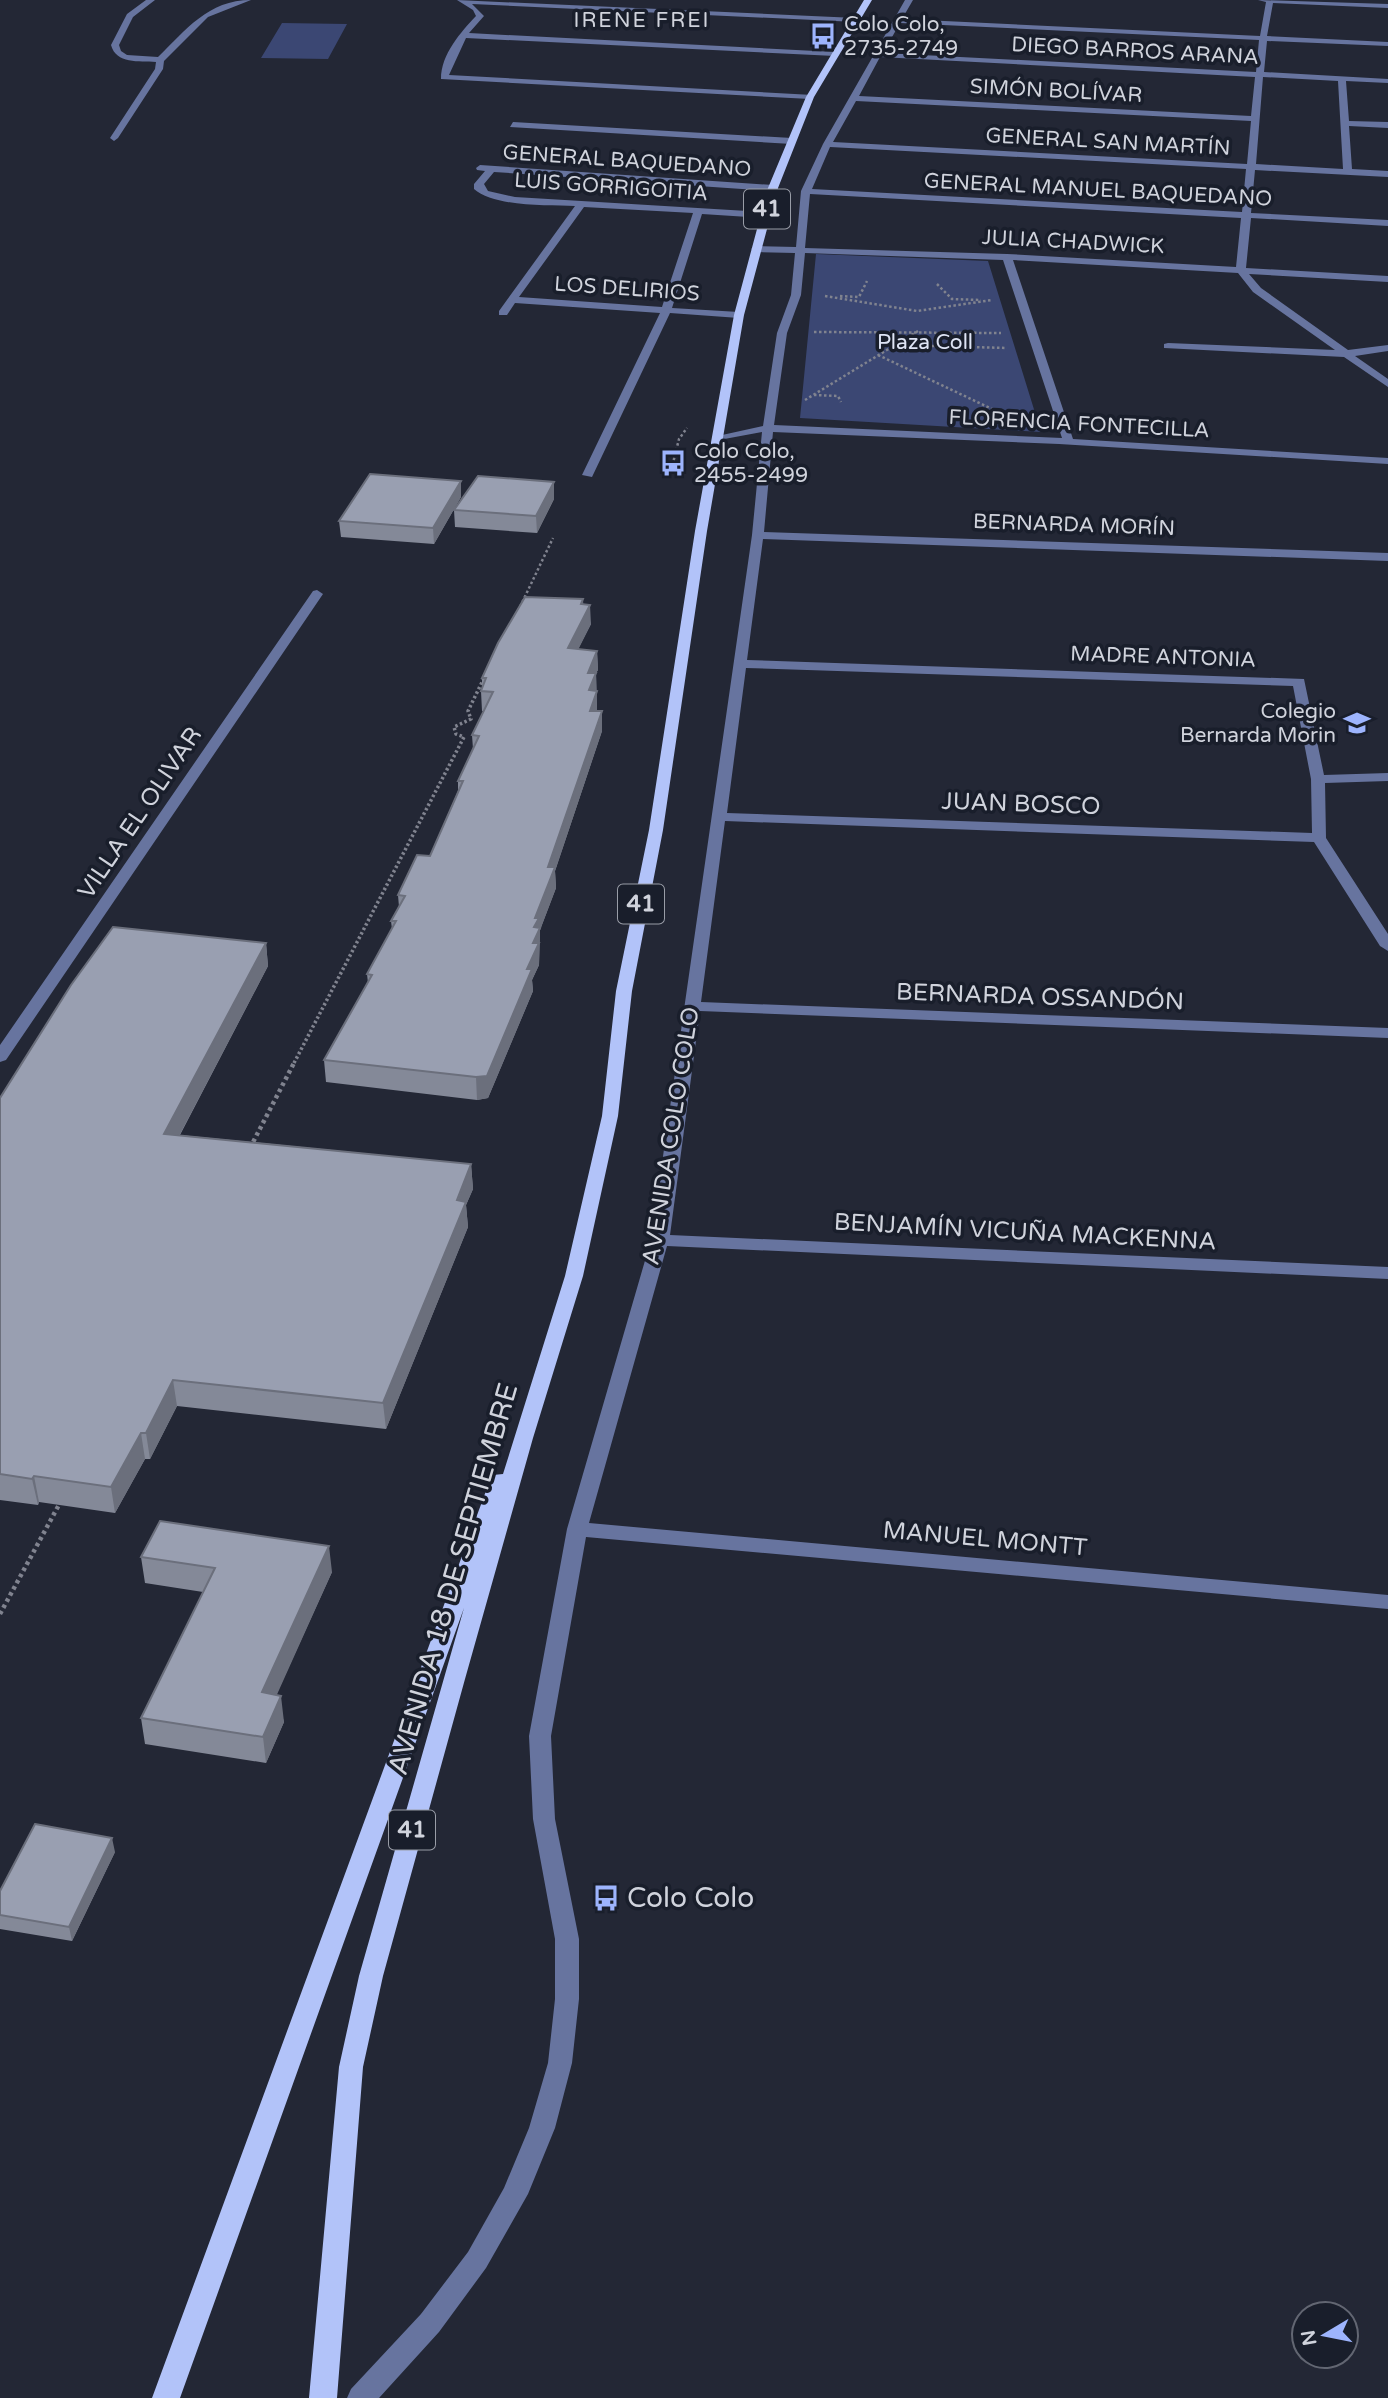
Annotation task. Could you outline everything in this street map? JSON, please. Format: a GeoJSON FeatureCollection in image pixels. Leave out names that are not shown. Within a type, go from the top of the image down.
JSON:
{"type":"FeatureCollection","features":[{"type":"Feature","properties":{"kind":"main road","name":"41"},"geometry":{"type":"LineString","coordinates":[[574,1276],[610,1116],[624,991],[656,830],[701,531],[739,315],[773,188],[810,97],[868,0]]}},
{"type":"Feature","properties":{"kind":"main road"},"geometry":{"type":"LineString","coordinates":[[166,2398],[574,1276]]}},
{"type":"Feature","properties":{"kind":"main road","name":"AVENIDA 18 DE SEPTIEMBRE"},"geometry":{"type":"LineString","coordinates":[[323,2398],[351,2067],[368,1989],[496,1531],[574,1276]]}},
{"type":"Feature","properties":{"kind":"street"},"geometry":{"type":"LineString","coordinates":[[151,0],[130,16],[115,45],[117,52],[125,57],[160,60]]}},
{"type":"Feature","properties":{"kind":"street"},"geometry":{"type":"LineString","coordinates":[[114,138],[159,69],[160,60],[205,15],[247,0]]}},
{"type":"Feature","properties":{"kind":"street"},"geometry":{"type":"LineString","coordinates":[[462,0],[856,20]]}},
{"type":"Feature","properties":{"kind":"street"},"geometry":{"type":"LineString","coordinates":[[462,0],[476,9],[480,16],[461,35],[448,61],[444,77],[810,97]]}},
{"type":"Feature","properties":{"kind":"street","name":"AVENIDA COLO COLO"},"geometry":{"type":"LineString","coordinates":[[361,2398],[430,2323],[477,2260],[515,2194],[542,2128],[560,2063],[567,1999],[567,1939],[544,1819],[540,1736],[577,1529],[660,1240],[691,1006],[721,817],[782,332],[796,295],[803,249],[806,191],[827,144],[909,0]]}},
{"type":"Feature","properties":{"kind":"street"},"geometry":{"type":"LineString","coordinates":[[1262,0],[1382,3]]}},
{"type":"Feature","properties":{"kind":"street"},"geometry":{"type":"LineString","coordinates":[[1270,0],[1241,271],[1256,290],[1388,384]]}},
{"type":"Feature","properties":{"kind":"street"},"geometry":{"type":"LineString","coordinates":[[898,21],[1388,44]]}},
{"type":"Feature","properties":{"kind":"street"},"geometry":{"type":"LineString","coordinates":[[461,35],[835,54]]}},
{"type":"Feature","properties":{"kind":"street","name":"DIEGO BARROS ARANA"},"geometry":{"type":"LineString","coordinates":[[879,55],[1388,81]]}},
{"type":"Feature","properties":{"kind":"street"},"geometry":{"type":"LineString","coordinates":[[1342,79],[1348,172]]}},
{"type":"Feature","properties":{"kind":"street","name":"SIMÓN BOLÍVAR"},"geometry":{"type":"LineString","coordinates":[[853,98],[1257,119]]}},
{"type":"Feature","properties":{"kind":"street"},"geometry":{"type":"LineString","coordinates":[[1345,123],[1388,125]]}},
{"type":"Feature","properties":{"kind":"street"},"geometry":{"type":"LineString","coordinates":[[513,125],[792,141]]}},
{"type":"Feature","properties":{"kind":"street","name":"GENERAL SAN MARTÍN"},"geometry":{"type":"LineString","coordinates":[[827,144],[1388,174]]}},
{"type":"Feature","properties":{"kind":"street","name":"GENERAL BAQUEDANO"},"geometry":{"type":"LineString","coordinates":[[479,168],[773,188]]}},
{"type":"Feature","properties":{"kind":"street","name":"LUIS GORRIGOITIA"},"geometry":{"type":"LineString","coordinates":[[491,169],[479,184],[479,189],[515,200],[765,215]]}},
{"type":"Feature","properties":{"kind":"street","name":"GENERAL MANUEL BAQUEDANO"},"geometry":{"type":"LineString","coordinates":[[806,191],[1388,223]]}},
{"type":"Feature","properties":{"kind":"street","name":"LOS DELIRIOS"},"geometry":{"type":"LineString","coordinates":[[503,313],[581,204]]}},
{"type":"Feature","properties":{"kind":"street"},"geometry":{"type":"LineString","coordinates":[[589,475],[666,311],[698,211]]}},
{"type":"Feature","properties":{"kind":"street","name":"JULIA CHADWICK"},"geometry":{"type":"LineString","coordinates":[[756,249],[1007,257],[1388,279]]}},
{"type":"Feature","properties":{"kind":"street"},"geometry":{"type":"LineString","coordinates":[[1007,257],[1069,442]]}},
{"type":"Feature","properties":{"kind":"street","name":"LOS DELIRIOS"},"geometry":{"type":"LineString","coordinates":[[513,300],[739,315]]}},
{"type":"Feature","properties":{"kind":"street"},"geometry":{"type":"LineString","coordinates":[[1168,346],[1343,354],[1388,348]]}},
{"type":"Feature","properties":{"kind":"street","name":"FLORENCIA FONTECILLA"},"geometry":{"type":"LineString","coordinates":[[719,437],[770,422],[1388,461]]}},
{"type":"Feature","properties":{"kind":"street","name":"BERNARDA MORÍN"},"geometry":{"type":"LineString","coordinates":[[758,535],[1388,557]]}},
{"type":"Feature","properties":{"kind":"street","name":"VILLA EL OLIVAR"},"geometry":{"type":"LineString","coordinates":[[0,1057],[317,594]]}},
{"type":"Feature","properties":{"kind":"street","name":"MADRE ANTONIA"},"geometry":{"type":"LineString","coordinates":[[741,664],[1300,682],[1318,779],[1320,838]]}},
{"type":"Feature","properties":{"kind":"street"},"geometry":{"type":"LineString","coordinates":[[1318,779],[1388,777]]}},
{"type":"Feature","properties":{"kind":"street","name":"JUAN BOSCO"},"geometry":{"type":"LineString","coordinates":[[721,817],[1320,838]]}},
{"type":"Feature","properties":{"kind":"street"},"geometry":{"type":"LineString","coordinates":[[1320,838],[1388,946]]}},
{"type":"Feature","properties":{"kind":"street","name":"BERNARDA OSSANDÓN"},"geometry":{"type":"LineString","coordinates":[[691,1006],[1388,1033]]}},
{"type":"Feature","properties":{"kind":"street","name":"BENJAMÍN VICUÑA MACKENNA"},"geometry":{"type":"LineString","coordinates":[[660,1240],[1388,1273]]}},
{"type":"Feature","properties":{"kind":"street","name":"MANUEL MONTT"},"geometry":{"type":"LineString","coordinates":[[577,1529],[1388,1602]]}},
{"type":"Feature","properties":{"kind":"path"},"geometry":{"type":"LineString","coordinates":[[796,295],[833,296],[872,307],[909,311],[950,308],[989,300],[1022,301]]}},
{"type":"Feature","properties":{"kind":"path"},"geometry":{"type":"LineString","coordinates":[[770,422],[918,331]]}},
{"type":"Feature","properties":{"kind":"path"},"geometry":{"type":"LineString","coordinates":[[782,332],[1033,334]]}},
{"type":"Feature","properties":{"kind":"path"},"geometry":{"type":"LineString","coordinates":[[896,345],[1038,349]]}},
{"type":"Feature","properties":{"kind":"path"},"geometry":{"type":"LineString","coordinates":[[878,355],[999,412]]}},
{"type":"Feature","properties":{"kind":"path"},"geometry":{"type":"LineString","coordinates":[[517,612],[553,538]]}},
{"type":"Feature","properties":{"kind":"path"},"geometry":{"type":"LineString","coordinates":[[247,1155],[467,737],[456,734],[454,727],[473,719],[468,711],[486,674]]}},
{"type":"Feature","properties":{"kind":"path"},"geometry":{"type":"LineString","coordinates":[[0,1614],[65,1493]]}},
{"type":"Feature","properties":{"kind":"green space"},"geometry":{"type":"Polygon","coordinates":[[[282,23],[347,24],[328,59],[261,58],[282,23]]]}},
{"type":"Feature","properties":{"kind":"green space","name":"Plaza Coll"},"geometry":{"type":"Polygon","coordinates":[[[816,254],[988,261],[1041,432],[800,418],[816,254]]]}},
{"type":"Feature","properties":{"kind":"building"},"geometry":{"type":"Polygon","coordinates":[[[370,474],[461,481],[433,528],[339,521],[370,474]]]}},
{"type":"Feature","properties":{"kind":"building"},"geometry":{"type":"Polygon","coordinates":[[[478,476],[554,482],[536,516],[454,510],[478,476]]]}},
{"type":"Feature","properties":{"kind":"building"},"geometry":{"type":"Polygon","coordinates":[[[525,597],[583,599],[581,604],[590,605],[568,648],[597,651],[588,673],[596,673],[589,690],[597,691],[590,711],[602,711],[548,867],[555,867],[535,918],[539,918],[534,927],[540,928],[533,943],[539,943],[527,969],[532,969],[487,1076],[324,1060],[372,975],[367,974],[396,921],[391,921],[405,896],[398,895],[417,855],[430,856],[463,781],[458,781],[479,736],[472,735],[493,692],[481,691],[486,678],[482,678],[498,643],[525,597]]]}},
{"type":"Feature","properties":{"kind":"building"},"geometry":{"type":"Polygon","coordinates":[[[113,927],[266,943],[164,1134],[471,1164],[457,1200],[466,1202],[383,1403],[173,1380],[146,1433],[141,1433],[111,1487],[0,1474],[0,1098],[71,985],[113,927]]]}},
{"type":"Feature","properties":{"kind":"building"},"geometry":{"type":"Polygon","coordinates":[[[160,1521],[329,1546],[262,1692],[281,1696],[263,1737],[141,1718],[215,1568],[141,1557],[160,1521]]]}},
{"type":"Feature","properties":{"kind":"building"},"geometry":{"type":"Polygon","coordinates":[[[35,1824],[112,1838],[69,1927],[0,1915],[0,1891],[35,1824]]]}},
{"type":"Feature","properties":{"kind":"place","name":"Colo Colo, 2735-2749"},"geometry":{"type":"Point","coordinates":[823,36]}},
{"type":"Feature","properties":{"kind":"place","name":"Colo Colo, 2455-2499"},"geometry":{"type":"Point","coordinates":[673,463]}},
{"type":"Feature","properties":{"kind":"place","name":"Colegio Bernarda Morin"},"geometry":{"type":"Point","coordinates":[1357,723]}},
{"type":"Feature","properties":{"kind":"place","name":"Colo Colo"},"geometry":{"type":"Point","coordinates":[606,1898]}},
{"type":"Feature","properties":{"kind":"district","name":"IRENE FREI"},"geometry":{"type":"Point","coordinates":[642,20]}}]}
